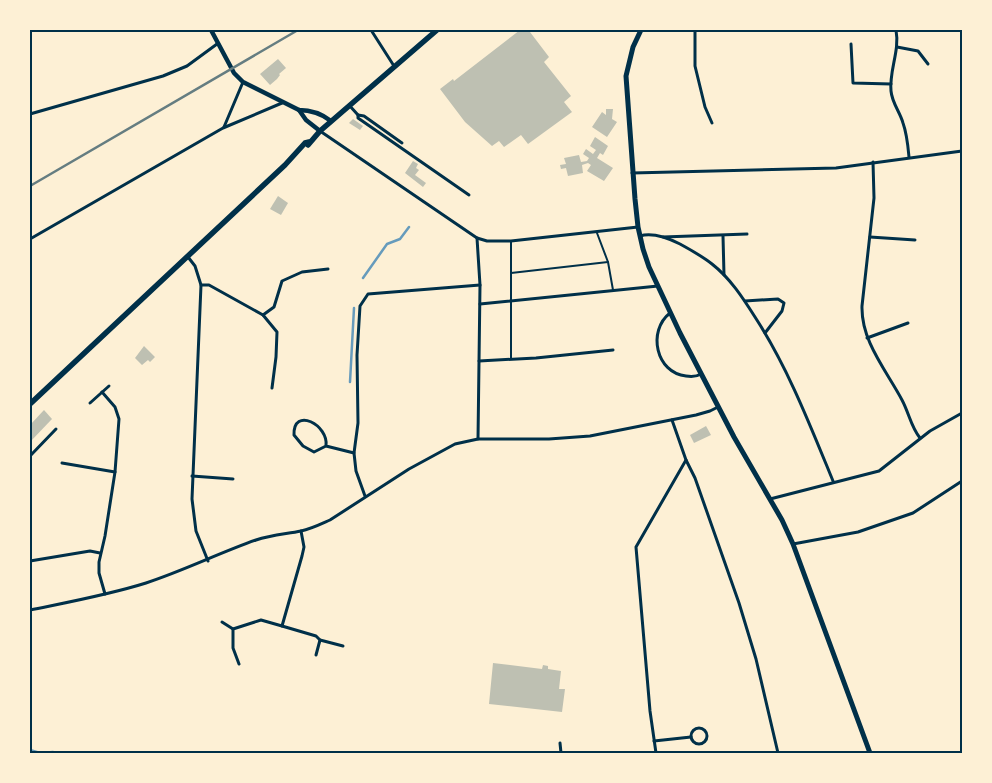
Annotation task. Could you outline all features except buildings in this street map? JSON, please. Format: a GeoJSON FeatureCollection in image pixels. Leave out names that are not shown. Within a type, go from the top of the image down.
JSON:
{"type":"FeatureCollection","features":[{"type":"Feature","properties":{"kind":"main road"},"geometry":{"type":"LineString","coordinates":[[30,404],[298,152],[302,151],[320,131],[394,66],[427,34],[436,30]]}},
{"type":"Feature","properties":{"kind":"main road"},"geometry":{"type":"LineString","coordinates":[[641,30],[633,47],[626,76],[632,173],[638,227],[649,267],[719,407],[794,544],[870,753]]}},
{"type":"Feature","properties":{"kind":"street"},"geometry":{"type":"LineString","coordinates":[[211,30],[224,56],[243,82],[282,103],[299,110],[308,110],[331,121]]}},
{"type":"Feature","properties":{"kind":"street"},"geometry":{"type":"LineString","coordinates":[[371,30],[394,66]]}},
{"type":"Feature","properties":{"kind":"street"},"geometry":{"type":"LineString","coordinates":[[695,30],[695,66],[705,107],[712,123]]}},
{"type":"Feature","properties":{"kind":"street"},"geometry":{"type":"LineString","coordinates":[[896,30],[897,46],[891,84],[892,98],[906,132],[909,158]]}},
{"type":"Feature","properties":{"kind":"street"},"geometry":{"type":"LineString","coordinates":[[30,114],[163,76],[187,66],[217,44]]}},
{"type":"Feature","properties":{"kind":"street"},"geometry":{"type":"LineString","coordinates":[[851,44],[854,84],[891,84]]}},
{"type":"Feature","properties":{"kind":"street"},"geometry":{"type":"LineString","coordinates":[[897,46],[918,51],[928,64]]}},
{"type":"Feature","properties":{"kind":"street"},"geometry":{"type":"LineString","coordinates":[[223,128],[243,82]]}},
{"type":"Feature","properties":{"kind":"street"},"geometry":{"type":"LineString","coordinates":[[30,239],[223,128],[282,103]]}},
{"type":"Feature","properties":{"kind":"street"},"geometry":{"type":"LineString","coordinates":[[349,105],[358,115],[358,118],[469,195]]}},
{"type":"Feature","properties":{"kind":"street"},"geometry":{"type":"LineString","coordinates":[[299,110],[306,120],[320,131],[477,238],[488,241],[511,241],[638,227]]}},
{"type":"Feature","properties":{"kind":"street"},"geometry":{"type":"LineString","coordinates":[[358,115],[361,115],[402,143]]}},
{"type":"Feature","properties":{"kind":"street"},"geometry":{"type":"LineString","coordinates":[[632,173],[825,168],[962,151]]}},
{"type":"Feature","properties":{"kind":"street"},"geometry":{"type":"LineString","coordinates":[[873,162],[874,198],[862,321],[867,338],[901,399],[914,430],[920,438]]}},
{"type":"Feature","properties":{"kind":"street"},"geometry":{"type":"LineString","coordinates":[[640,236],[648,234],[676,242],[700,255],[724,275],[745,301],[765,333],[809,421],[833,481]]}},
{"type":"Feature","properties":{"kind":"street"},"geometry":{"type":"LineString","coordinates":[[660,237],[747,234]]}},
{"type":"Feature","properties":{"kind":"street"},"geometry":{"type":"LineString","coordinates":[[723,236],[724,275]]}},
{"type":"Feature","properties":{"kind":"street"},"geometry":{"type":"LineString","coordinates":[[870,237],[915,240]]}},
{"type":"Feature","properties":{"kind":"street"},"geometry":{"type":"LineString","coordinates":[[477,238],[480,285],[478,440]]}},
{"type":"Feature","properties":{"kind":"street"},"geometry":{"type":"LineString","coordinates":[[187,256],[195,266],[201,285],[192,499],[194,522],[208,561]]}},
{"type":"Feature","properties":{"kind":"street"},"geometry":{"type":"LineString","coordinates":[[263,315],[274,307],[282,281],[302,272],[328,269]]}},
{"type":"Feature","properties":{"kind":"street"},"geometry":{"type":"LineString","coordinates":[[201,285],[209,286],[263,315],[277,332],[272,388]]}},
{"type":"Feature","properties":{"kind":"street"},"geometry":{"type":"LineString","coordinates":[[365,496],[356,471],[354,453],[358,422],[357,355],[360,306],[368,294],[480,285]]}},
{"type":"Feature","properties":{"kind":"street"},"geometry":{"type":"LineString","coordinates":[[480,304],[658,286]]}},
{"type":"Feature","properties":{"kind":"street"},"geometry":{"type":"LineString","coordinates":[[745,301],[778,299],[784,303],[782,311],[765,333]]}},
{"type":"Feature","properties":{"kind":"street"},"geometry":{"type":"LineString","coordinates":[[671,313],[662,322],[657,336],[661,359],[668,370],[681,376],[696,377],[702,374]]}},
{"type":"Feature","properties":{"kind":"street"},"geometry":{"type":"LineString","coordinates":[[867,338],[908,323]]}},
{"type":"Feature","properties":{"kind":"street"},"geometry":{"type":"LineString","coordinates":[[479,361],[511,360],[613,350]]}},
{"type":"Feature","properties":{"kind":"street"},"geometry":{"type":"LineString","coordinates":[[90,403],[109,386]]}},
{"type":"Feature","properties":{"kind":"street"},"geometry":{"type":"LineString","coordinates":[[102,392],[115,407],[119,419],[115,472],[98,568],[105,594]]}},
{"type":"Feature","properties":{"kind":"street"},"geometry":{"type":"LineString","coordinates":[[30,610],[147,583],[208,561],[257,540],[284,532],[301,531],[330,520],[365,496],[448,447],[466,441],[549,440],[590,436],[672,420],[719,407]]}},
{"type":"Feature","properties":{"kind":"street"},"geometry":{"type":"LineString","coordinates":[[770,498],[879,471],[920,438],[962,413]]}},
{"type":"Feature","properties":{"kind":"street"},"geometry":{"type":"LineString","coordinates":[[326,446],[324,434],[314,423],[304,419],[296,424],[294,435],[308,450],[314,452],[326,446],[354,453]]}},
{"type":"Feature","properties":{"kind":"street"},"geometry":{"type":"LineString","coordinates":[[672,420],[686,460],[701,494],[739,603],[756,659],[778,753]]}},
{"type":"Feature","properties":{"kind":"street"},"geometry":{"type":"LineString","coordinates":[[30,456],[56,429]]}},
{"type":"Feature","properties":{"kind":"street"},"geometry":{"type":"LineString","coordinates":[[656,753],[650,711],[636,547],[686,460]]}},
{"type":"Feature","properties":{"kind":"street"},"geometry":{"type":"LineString","coordinates":[[62,463],[115,472]]}},
{"type":"Feature","properties":{"kind":"street"},"geometry":{"type":"LineString","coordinates":[[192,476],[233,479]]}},
{"type":"Feature","properties":{"kind":"street"},"geometry":{"type":"LineString","coordinates":[[794,544],[858,532],[913,513],[962,481]]}},
{"type":"Feature","properties":{"kind":"street"},"geometry":{"type":"LineString","coordinates":[[282,626],[304,550],[301,531]]}},
{"type":"Feature","properties":{"kind":"street"},"geometry":{"type":"LineString","coordinates":[[30,561],[90,551],[100,553]]}},
{"type":"Feature","properties":{"kind":"street"},"geometry":{"type":"LineString","coordinates":[[233,629],[261,620],[316,636],[320,640],[342,646]]}},
{"type":"Feature","properties":{"kind":"street"},"geometry":{"type":"LineString","coordinates":[[222,622],[233,629]]}},
{"type":"Feature","properties":{"kind":"street"},"geometry":{"type":"LineString","coordinates":[[233,629],[233,648],[239,664]]}},
{"type":"Feature","properties":{"kind":"street"},"geometry":{"type":"LineString","coordinates":[[316,656],[320,640]]}},
{"type":"Feature","properties":{"kind":"street"},"geometry":{"type":"LineString","coordinates":[[699,728],[705,731],[707,735],[705,742],[699,744],[693,741],[692,737],[693,731],[699,728]]}},
{"type":"Feature","properties":{"kind":"street"},"geometry":{"type":"LineString","coordinates":[[654,741],[692,737]]}},
{"type":"Feature","properties":{"kind":"street"},"geometry":{"type":"LineString","coordinates":[[560,743],[561,753]]}},
{"type":"Feature","properties":{"kind":"lane"},"geometry":{"type":"LineString","coordinates":[[597,232],[608,262],[613,290]]}},
{"type":"Feature","properties":{"kind":"lane"},"geometry":{"type":"LineString","coordinates":[[511,241],[511,360]]}},
{"type":"Feature","properties":{"kind":"lane"},"geometry":{"type":"LineString","coordinates":[[511,273],[608,262]]}},
{"type":"Feature","properties":{"kind":"waterway"},"geometry":{"type":"LineString","coordinates":[[363,278],[387,244],[400,239],[409,227]]}},
{"type":"Feature","properties":{"kind":"waterway"},"geometry":{"type":"LineString","coordinates":[[350,382],[354,308]]}},
{"type":"Feature","properties":{"kind":"waterway"},"geometry":{"type":"LineString","coordinates":[[30,750],[40,753]]}},
{"type":"Feature","properties":{"kind":"waterway"},"geometry":{"type":"LineString","coordinates":[[41,753],[53,752]]}},
{"type":"Feature","properties":{"kind":"railway"},"geometry":{"type":"LineString","coordinates":[[30,186],[298,30]]}}]}
